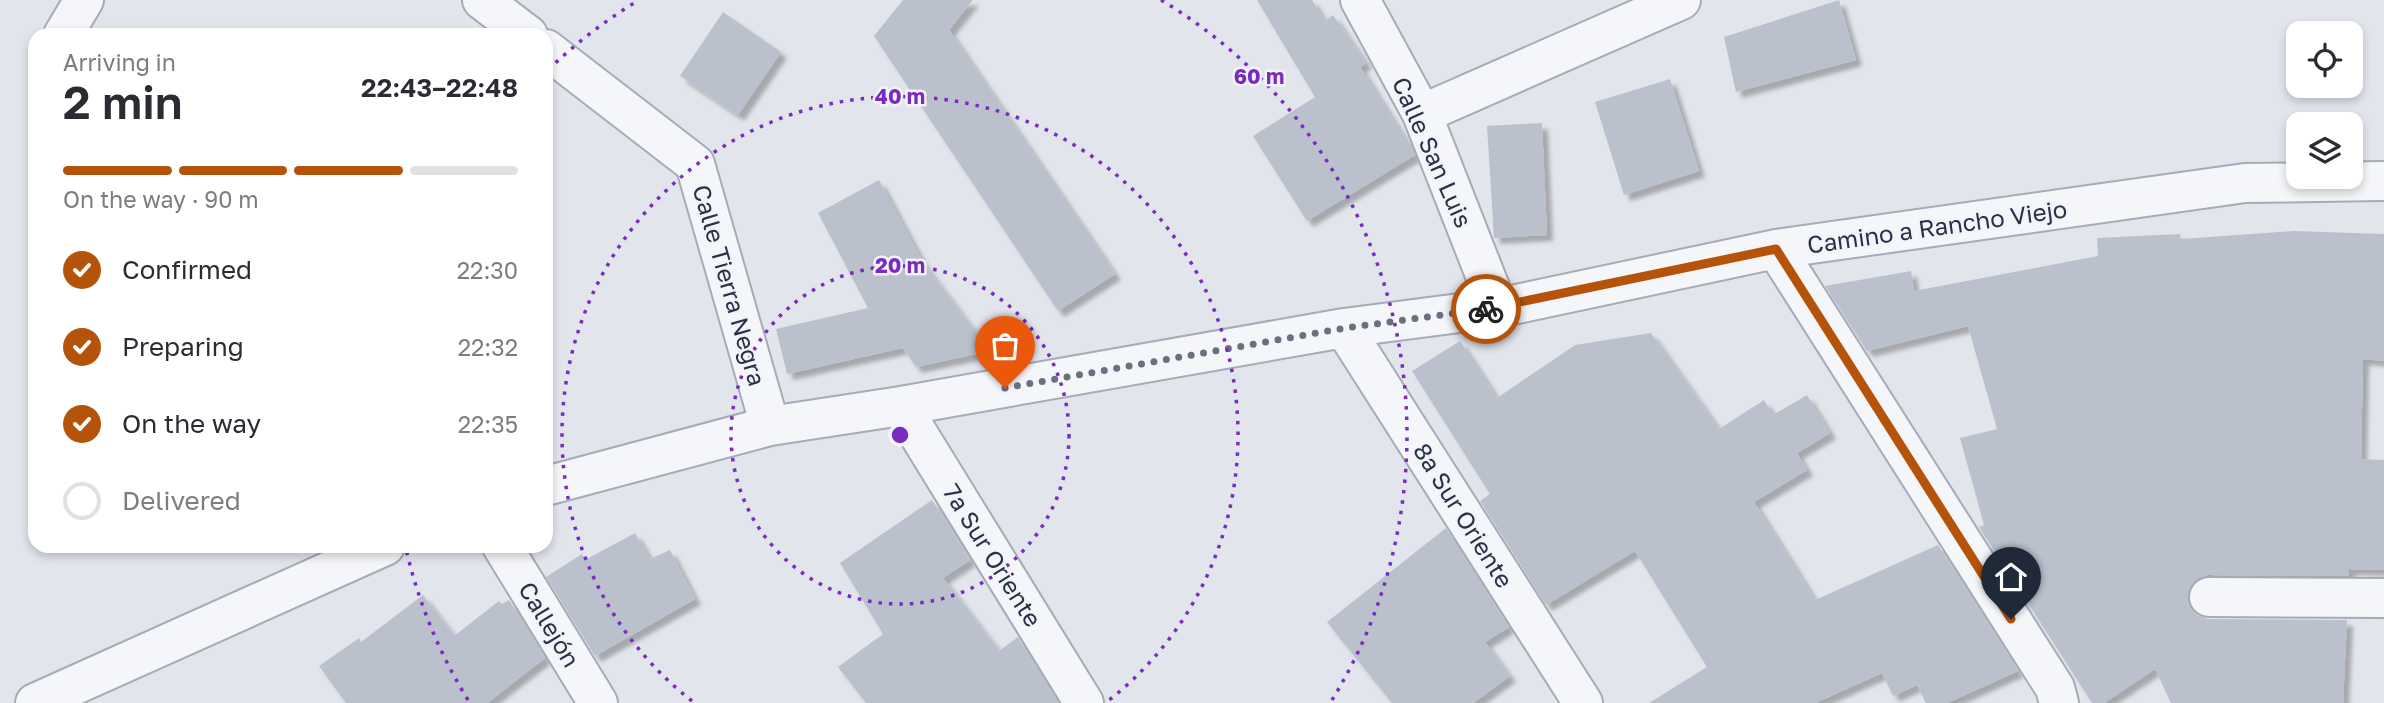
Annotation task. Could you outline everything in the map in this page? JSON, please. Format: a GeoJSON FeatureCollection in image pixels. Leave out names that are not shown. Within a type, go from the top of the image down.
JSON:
{"type":"FeatureCollection","features":[{"type":"Feature","properties":{"kind":"street"},"geometry":{"type":"LineString","coordinates":[[68,28],[83,0]]}},
{"type":"Feature","properties":{"kind":"street"},"geometry":{"type":"LineString","coordinates":[[482,0],[519,28]]}},
{"type":"Feature","properties":{"kind":"street","name":"Calle San Luis"},"geometry":{"type":"LineString","coordinates":[[1360,0],[1422,114],[1498,308]]}},
{"type":"Feature","properties":{"kind":"street"},"geometry":{"type":"LineString","coordinates":[[1422,114],[1681,0]]}},
{"type":"Feature","properties":{"kind":"street","name":"Calle Tierra Negra"},"geometry":{"type":"LineString","coordinates":[[553,54],[695,164],[770,426]]}},
{"type":"Feature","properties":{"kind":"street","name":"Camino a Rancho Viejo"},"geometry":{"type":"LineString","coordinates":[[553,484],[770,426],[901,406],[1345,328],[1498,308],[1776,249],[2245,183],[2384,181]]}},
{"type":"Feature","properties":{"kind":"street"},"geometry":{"type":"LineString","coordinates":[[1776,249],[2055,688],[2059,703]]}},
{"type":"Feature","properties":{"kind":"street","name":"8a Sur Oriente"},"geometry":{"type":"LineString","coordinates":[[1345,328],[1583,703]]}},
{"type":"Feature","properties":{"kind":"street","name":"7a Sur Oriente"},"geometry":{"type":"LineString","coordinates":[[901,406],[1084,703]]}},
{"type":"Feature","properties":{"kind":"street"},"geometry":{"type":"LineString","coordinates":[[35,703],[369,553]]}},
{"type":"Feature","properties":{"kind":"street","name":"Callejón"},"geometry":{"type":"LineString","coordinates":[[506,553],[598,703]]}},
{"type":"Feature","properties":{"kind":"street"},"geometry":{"type":"LineString","coordinates":[[2209,597],[2384,598]]}},
{"type":"Feature","properties":{"kind":"building"},"geometry":{"type":"Polygon","coordinates":[[[903,0],[973,0],[949,30],[1115,274],[1058,311],[874,36],[903,0]]]}},
{"type":"Feature","properties":{"kind":"building"},"geometry":{"type":"Polygon","coordinates":[[[1257,0],[1312,0],[1325,21],[1333,15],[1366,63],[1360,67],[1415,155],[1307,221],[1253,136],[1315,97],[1257,0]]]}},
{"type":"Feature","properties":{"kind":"building"},"geometry":{"type":"Polygon","coordinates":[[[1839,0],[1856,60],[1736,92],[1724,37],[1839,0]]]}},
{"type":"Feature","properties":{"kind":"building"},"geometry":{"type":"Polygon","coordinates":[[[723,12],[781,52],[738,115],[680,76],[723,12]]]}},
{"type":"Feature","properties":{"kind":"building"},"geometry":{"type":"Polygon","coordinates":[[[1670,79],[1699,171],[1624,195],[1595,102],[1670,79]]]}},
{"type":"Feature","properties":{"kind":"building"},"geometry":{"type":"Polygon","coordinates":[[[1542,123],[1547,235],[1494,238],[1487,126],[1542,123]]]}},
{"type":"Feature","properties":{"kind":"building"},"geometry":{"type":"Polygon","coordinates":[[[879,180],[922,261],[990,351],[916,367],[903,348],[787,374],[776,329],[868,308],[818,213],[879,180]]]}},
{"type":"Feature","properties":{"kind":"building"},"geometry":{"type":"Polygon","coordinates":[[[2294,231],[2384,234],[2384,361],[2363,359],[2361,459],[2384,460],[2384,570],[2349,569],[2349,576],[2208,575],[2191,585],[2187,598],[2190,608],[2197,615],[2208,619],[2347,620],[2343,703],[2171,703],[2155,669],[2104,703],[2092,703],[1979,527],[1984,525],[1960,438],[1997,429],[1968,326],[1867,351],[1825,286],[1911,271],[1914,291],[2098,256],[2097,238],[2180,234],[2181,239],[2294,231]]]}},
{"type":"Feature","properties":{"kind":"building"},"geometry":{"type":"Polygon","coordinates":[[[1651,333],[1719,429],[1764,400],[1773,415],[1807,395],[1830,433],[1797,453],[1807,470],[1754,502],[1815,600],[1938,545],[2018,671],[1947,703],[1926,703],[1917,685],[1893,696],[1882,673],[1815,703],[1649,703],[1707,667],[1635,551],[1546,605],[1480,501],[1490,494],[1412,371],[1460,341],[1497,398],[1575,345],[1651,333]]]}},
{"type":"Feature","properties":{"kind":"building"},"geometry":{"type":"Polygon","coordinates":[[[932,500],[970,560],[943,578],[999,651],[1018,637],[1058,703],[866,703],[838,667],[883,634],[840,563],[932,500]]]}},
{"type":"Feature","properties":{"kind":"building"},"geometry":{"type":"Polygon","coordinates":[[[1446,528],[1509,627],[1485,642],[1510,676],[1473,703],[1392,703],[1327,622],[1446,528]]]}},
{"type":"Feature","properties":{"kind":"building"},"geometry":{"type":"Polygon","coordinates":[[[635,533],[650,559],[670,550],[695,599],[595,656],[546,577],[582,554],[585,560],[635,533]]]}},
{"type":"Feature","properties":{"kind":"building"},"geometry":{"type":"Polygon","coordinates":[[[423,595],[454,636],[499,601],[502,604],[509,600],[545,658],[487,703],[346,703],[319,666],[359,638],[361,642],[423,595]]]}},
{"type":"Feature","properties":{"kind":"way so far"},"geometry":{"type":"LineString","coordinates":[[1005,388],[1345,328],[1486,309]]}},
{"type":"Feature","properties":{"kind":"route"},"geometry":{"type":"LineString","coordinates":[[1486,309],[1776,249],[2011,619]]}}]}
